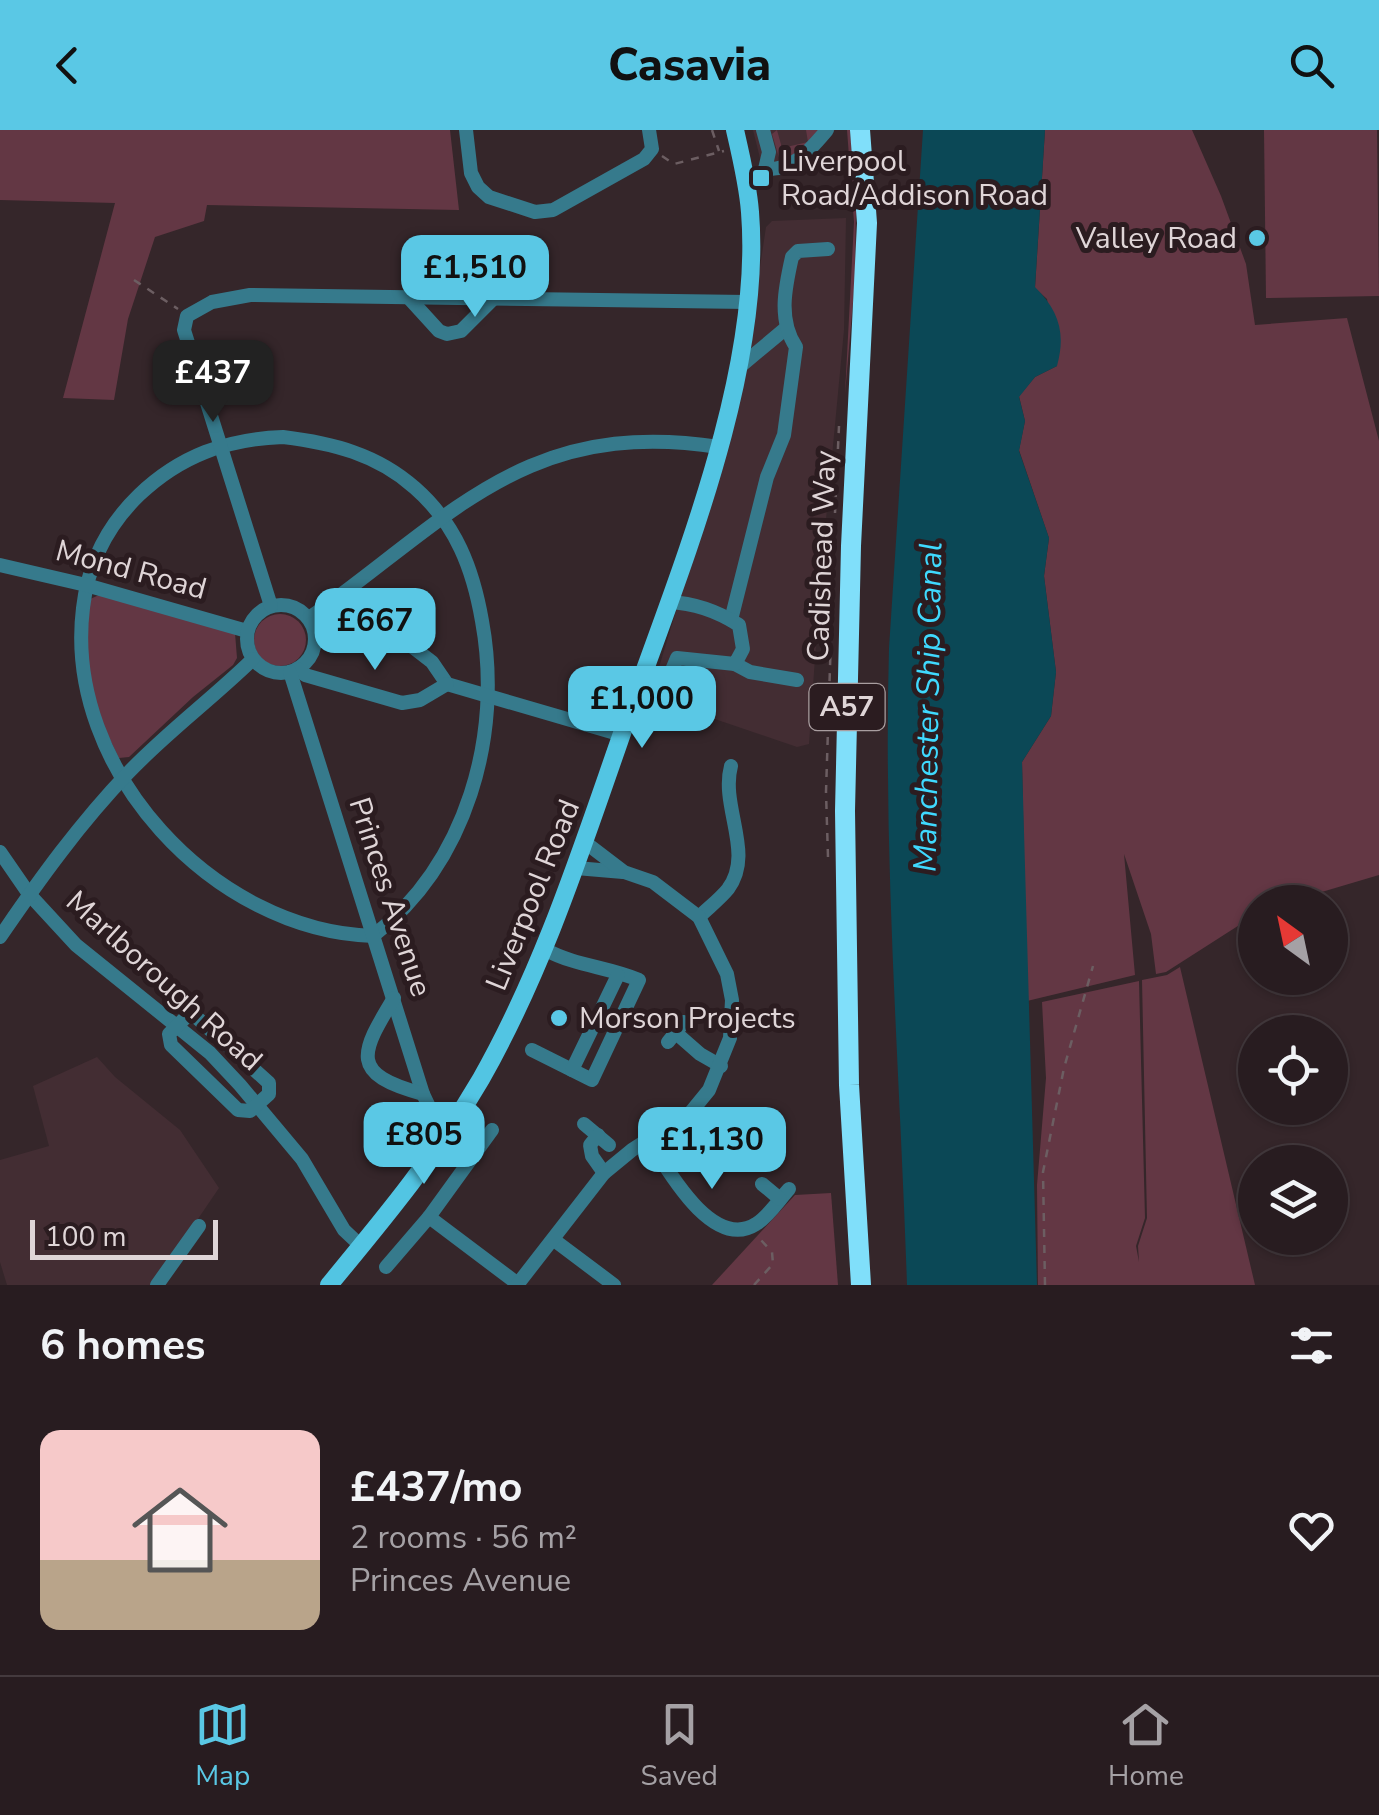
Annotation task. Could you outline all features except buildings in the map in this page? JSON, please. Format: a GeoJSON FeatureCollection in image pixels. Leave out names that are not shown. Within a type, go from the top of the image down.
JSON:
{"type":"FeatureCollection","features":[{"type":"Feature","properties":{"kind":"highway","name":"Cadishead Way"},"geometry":{"type":"LineString","coordinates":[[860,130],[866,223],[851,546],[845,811],[849,1084],[860,1285]]}},
{"type":"Feature","properties":{"kind":"main road","name":"Liverpool Road"},"geometry":{"type":"LineString","coordinates":[[329,1285],[428,1164],[450,1131],[512,1022],[546,950],[586,842],[718,446],[736,370],[747,302],[751,224],[736,139]]}},
{"type":"Feature","properties":{"kind":"street"},"geometry":{"type":"LineString","coordinates":[[466,130],[471,174],[478,187],[489,197],[535,212],[553,210],[644,159],[652,149],[649,130]]}},
{"type":"Feature","properties":{"kind":"street"},"geometry":{"type":"LineString","coordinates":[[763,130],[769,152],[765,169]]}},
{"type":"Feature","properties":{"kind":"street"},"geometry":{"type":"LineString","coordinates":[[744,174],[798,161],[827,130]]}},
{"type":"Feature","properties":{"kind":"street"},"geometry":{"type":"LineString","coordinates":[[731,620],[767,478],[784,434],[796,347],[786,329],[784,313],[792,257],[798,251],[828,249]]}},
{"type":"Feature","properties":{"kind":"street"},"geometry":{"type":"LineString","coordinates":[[271,606],[185,323],[212,302],[250,295],[747,302]]}},
{"type":"Feature","properties":{"kind":"street"},"geometry":{"type":"LineString","coordinates":[[408,297],[439,331],[448,334],[461,331],[494,298]]}},
{"type":"Feature","properties":{"kind":"street"},"geometry":{"type":"LineString","coordinates":[[736,370],[786,329]]}},
{"type":"Feature","properties":{"kind":"street"},"geometry":{"type":"LineString","coordinates":[[283,437],[350,449],[380,462],[413,485],[441,517],[462,549],[474,578],[488,655],[488,696],[479,768],[452,841],[413,900],[373,936],[341,936],[300,924],[230,888],[178,848],[122,779],[93,717],[82,674],[79,650],[86,584],[95,557],[134,500],[168,470],[220,445],[283,437]]}},
{"type":"Feature","properties":{"kind":"street"},"geometry":{"type":"LineString","coordinates":[[310,621],[441,517],[503,477],[534,463],[593,446],[654,441],[718,446]]}},
{"type":"Feature","properties":{"kind":"street","name":"Mond Road"},"geometry":{"type":"LineString","coordinates":[[0,564],[247,630]]}},
{"type":"Feature","properties":{"kind":"street"},"geometry":{"type":"LineString","coordinates":[[668,602],[688,603],[739,625],[742,649],[734,664]]}},
{"type":"Feature","properties":{"kind":"street"},"geometry":{"type":"LineString","coordinates":[[447,684],[420,700],[402,703],[294,671],[276,674],[253,659],[247,646],[247,630],[252,620],[271,606],[285,604],[298,609],[310,621],[410,644],[421,650],[447,684],[622,735]]}},
{"type":"Feature","properties":{"kind":"street"},"geometry":{"type":"LineString","coordinates":[[294,671],[314,650],[310,621]]}},
{"type":"Feature","properties":{"kind":"street"},"geometry":{"type":"LineString","coordinates":[[665,687],[677,658],[734,664],[750,672],[798,680]]}},
{"type":"Feature","properties":{"kind":"street"},"geometry":{"type":"LineString","coordinates":[[0,937],[29,894],[122,779],[253,659]]}},
{"type":"Feature","properties":{"kind":"street","name":"Princes Avenue"},"geometry":{"type":"LineString","coordinates":[[294,671],[423,1094],[432,1113],[450,1131]]}},
{"type":"Feature","properties":{"kind":"street"},"geometry":{"type":"LineString","coordinates":[[699,917],[728,889],[740,859],[724,776]]}},
{"type":"Feature","properties":{"kind":"street"},"geometry":{"type":"LineString","coordinates":[[586,842],[624,872]]}},
{"type":"Feature","properties":{"kind":"street","name":"Marlborough Road"},"geometry":{"type":"LineString","coordinates":[[0,852],[29,894],[76,945],[210,1053],[302,1159],[344,1230],[361,1246]]}},
{"type":"Feature","properties":{"kind":"street"},"geometry":{"type":"LineString","coordinates":[[430,1218],[518,1284],[604,1173],[690,1112],[710,1090],[721,1066],[730,1038],[732,1000],[728,974],[699,917],[653,882],[624,872],[576,868]]}},
{"type":"Feature","properties":{"kind":"street"},"geometry":{"type":"LineString","coordinates":[[532,1050],[592,1080],[639,980],[582,962],[571,963],[546,950]]}},
{"type":"Feature","properties":{"kind":"street"},"geometry":{"type":"LineString","coordinates":[[572,1070],[618,975]]}},
{"type":"Feature","properties":{"kind":"street"},"geometry":{"type":"LineString","coordinates":[[394,998],[368,1042],[366,1060],[375,1074],[423,1094]]}},
{"type":"Feature","properties":{"kind":"street"},"geometry":{"type":"LineString","coordinates":[[198,1016],[266,1080],[269,1094],[250,1111],[238,1110],[173,1048],[169,1038],[176,1026],[186,1017],[198,1016]]}},
{"type":"Feature","properties":{"kind":"street"},"geometry":{"type":"LineString","coordinates":[[676,1032],[700,1054],[721,1066]]}},
{"type":"Feature","properties":{"kind":"street"},"geometry":{"type":"LineString","coordinates":[[584,1124],[604,1140],[590,1146],[604,1173]]}},
{"type":"Feature","properties":{"kind":"street"},"geometry":{"type":"LineString","coordinates":[[386,1267],[430,1218],[492,1130]]}},
{"type":"Feature","properties":{"kind":"street"},"geometry":{"type":"LineString","coordinates":[[648,1139],[695,1208],[725,1226],[745,1230],[784,1194],[762,1184]]}},
{"type":"Feature","properties":{"kind":"street"},"geometry":{"type":"LineString","coordinates":[[158,1285],[199,1226]]}},
{"type":"Feature","properties":{"kind":"street"},"geometry":{"type":"LineString","coordinates":[[554,1240],[617,1281]]}},
{"type":"Feature","properties":{"kind":"path"},"geometry":{"type":"LineString","coordinates":[[712,130],[720,152]]}},
{"type":"Feature","properties":{"kind":"path"},"geometry":{"type":"LineString","coordinates":[[652,149],[674,164],[720,152],[736,139]]}},
{"type":"Feature","properties":{"kind":"path"},"geometry":{"type":"LineString","coordinates":[[134,280],[185,323]]}},
{"type":"Feature","properties":{"kind":"path"},"geometry":{"type":"LineString","coordinates":[[1046,1285],[1042,1172],[1064,1068],[1094,966]]}},
{"type":"Feature","properties":{"kind":"path"},"geometry":{"type":"LineString","coordinates":[[745,1230],[772,1252],[773,1264],[754,1285]]}},
{"type":"Feature","properties":{"kind":"shaded area"},"geometry":{"type":"Polygon","coordinates":[[[0,130],[450,130],[459,210],[207,205],[204,221],[155,237],[128,319],[114,400],[63,398],[115,203],[0,200],[0,130]]]}},
{"type":"Feature","properties":{"kind":"shaded area"},"geometry":{"type":"Polygon","coordinates":[[[753,130],[835,130],[802,167],[765,178],[753,130]]]}},
{"type":"Feature","properties":{"kind":"shaded area"},"geometry":{"type":"Polygon","coordinates":[[[777,130],[782,148],[808,142],[806,130],[821,130],[792,158],[780,161],[772,134],[777,130]]]}},
{"type":"Feature","properties":{"kind":"shaded area"},"geometry":{"type":"Polygon","coordinates":[[[847,130],[856,204],[855,279],[845,394],[854,222],[847,130]]]}},
{"type":"Feature","properties":{"kind":"shaded area"},"geometry":{"type":"Polygon","coordinates":[[[1045,130],[1192,130],[1246,264],[1255,325],[1347,318],[1379,441],[1379,875],[1345,885],[1238,885],[1238,926],[1166,972],[1156,974],[1151,934],[1124,854],[1135,975],[1027,1001],[1022,762],[1051,716],[1056,672],[1044,576],[1049,538],[1019,450],[1025,421],[1019,396],[1035,377],[1057,366],[1047,299],[1035,288],[1045,130]]]}},
{"type":"Feature","properties":{"kind":"shaded area"},"geometry":{"type":"Polygon","coordinates":[[[1264,130],[1377,130],[1379,296],[1266,298],[1264,130]]]}},
{"type":"Feature","properties":{"kind":"shaded area"},"geometry":{"type":"Polygon","coordinates":[[[846,218],[844,330],[809,744],[797,747],[650,697],[727,443],[751,327],[766,227],[772,221],[846,218]]]}},
{"type":"Feature","properties":{"kind":"shaded area"},"geometry":{"type":"Polygon","coordinates":[[[99,595],[235,633],[237,658],[233,665],[129,757],[119,758],[99,718],[84,663],[88,600],[99,595]]]}},
{"type":"Feature","properties":{"kind":"shaded area"},"geometry":{"type":"Polygon","coordinates":[[[280,614],[298,622],[306,640],[298,658],[280,666],[262,658],[254,640],[262,622],[280,614]]]}},
{"type":"Feature","properties":{"kind":"shaded area"},"geometry":{"type":"Polygon","coordinates":[[[1180,967],[1238,1213],[1238,1255],[1248,1255],[1255,1285],[1038,1285],[1037,1185],[1046,1078],[1042,1002],[1139,981],[1145,1218],[1136,1246],[1139,1262],[1138,1246],[1147,1218],[1142,980],[1167,975],[1180,967]]]}},
{"type":"Feature","properties":{"kind":"shaded area"},"geometry":{"type":"Polygon","coordinates":[[[97,1057],[115,1077],[180,1130],[219,1188],[153,1285],[7,1285],[0,1262],[0,1160],[49,1146],[33,1086],[97,1057]]]}},
{"type":"Feature","properties":{"kind":"shaded area"},"geometry":{"type":"Polygon","coordinates":[[[831,1193],[838,1285],[712,1285],[795,1195],[831,1193]]]}},
{"type":"Feature","properties":{"kind":"water","name":"Manchester Ship Canal"},"geometry":{"type":"Polygon","coordinates":[[[923,130],[1045,130],[1035,287],[1055,314],[1061,343],[1057,366],[1035,377],[1019,397],[1025,421],[1019,451],[1049,538],[1044,576],[1056,672],[1051,716],[1022,762],[1037,1285],[907,1285],[890,887],[889,648],[923,130]]]}},
{"type":"Feature","properties":{"kind":"place","name":"Liverpool Road/Addison Road"},"geometry":{"type":"Point","coordinates":[761,178]}},
{"type":"Feature","properties":{"kind":"place","name":"Valley Road"},"geometry":{"type":"Point","coordinates":[1257,238]}},
{"type":"Feature","properties":{"kind":"place","name":"Morson Projects"},"geometry":{"type":"Point","coordinates":[559,1018]}}]}
